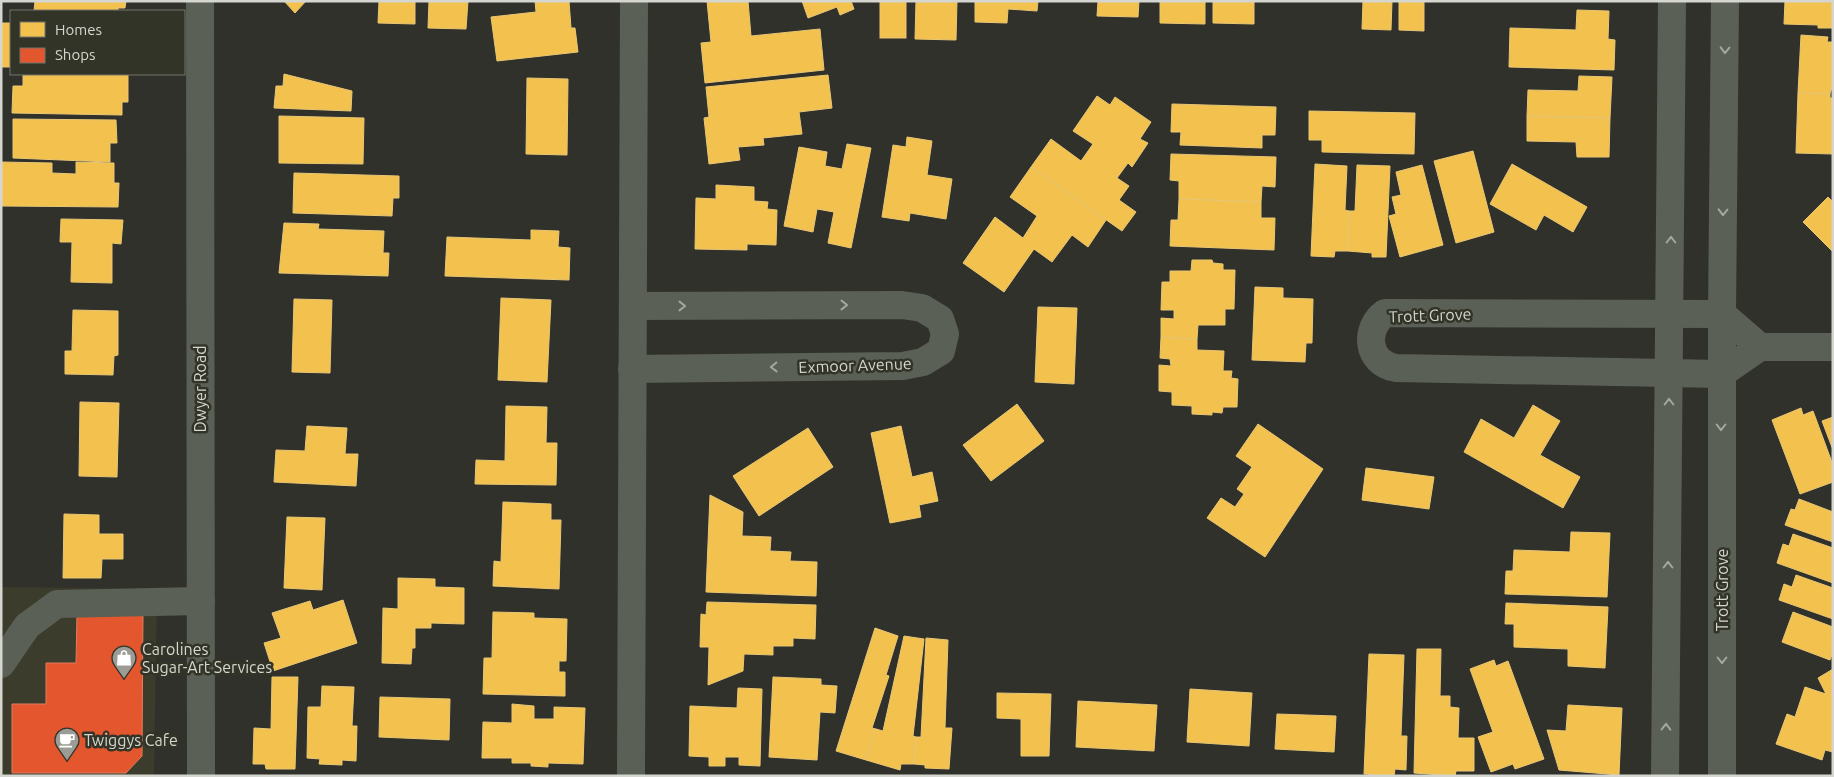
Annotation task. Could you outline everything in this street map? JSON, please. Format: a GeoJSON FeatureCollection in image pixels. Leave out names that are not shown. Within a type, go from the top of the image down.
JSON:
{"type":"FeatureCollection","features":[{"type":"Feature","properties":{"kind":"street","name":"Dwyer Road"},"geometry":{"type":"LineString","coordinates":[[200,1],[201,776]]}},
{"type":"Feature","properties":{"kind":"street"},"geometry":{"type":"LineString","coordinates":[[631,776],[634,1]]}},
{"type":"Feature","properties":{"kind":"street"},"geometry":{"type":"LineString","coordinates":[[1665,776],[1671,314],[1672,1]]}},
{"type":"Feature","properties":{"kind":"street","name":"Trott Grove"},"geometry":{"type":"LineString","coordinates":[[1722,776],[1721,374],[1725,1]]}},
{"type":"Feature","properties":{"kind":"street","name":"Exmoor Avenue"},"geometry":{"type":"LineString","coordinates":[[632,369],[903,366],[923,362],[941,350],[945,334],[940,319],[922,308],[902,305],[633,306]]}},
{"type":"Feature","properties":{"kind":"street","name":"Trott Grove"},"geometry":{"type":"LineString","coordinates":[[1721,374],[1396,368],[1384,366],[1376,359],[1372,351],[1373,329],[1376,319],[1385,313],[1722,314]]}},
{"type":"Feature","properties":{"kind":"street"},"geometry":{"type":"LineString","coordinates":[[1722,314],[1760,347]]}},
{"type":"Feature","properties":{"kind":"street"},"geometry":{"type":"LineString","coordinates":[[1721,374],[1760,347],[1833,347]]}},
{"type":"Feature","properties":{"kind":"street"},"geometry":{"type":"LineString","coordinates":[[1,664],[27,626],[57,604],[200,601]]}},
{"type":"Feature","properties":{"kind":"shaded area"},"geometry":{"type":"Polygon","coordinates":[[[1,587],[157,589],[154,776],[1,776],[1,587]]]}},
{"type":"Feature","properties":{"kind":"building: Homes"},"geometry":{"type":"Polygon","coordinates":[[[35,1],[126,1],[125,8],[118,8],[118,10],[34,10],[35,1]]]}},
{"type":"Feature","properties":{"kind":"building: Homes"},"geometry":{"type":"Polygon","coordinates":[[[284,1],[306,1],[295,13],[284,1]]]}},
{"type":"Feature","properties":{"kind":"building: Homes"},"geometry":{"type":"Polygon","coordinates":[[[379,1],[415,1],[415,24],[378,23],[379,1]]]}},
{"type":"Feature","properties":{"kind":"building: Homes"},"geometry":{"type":"Polygon","coordinates":[[[429,1],[468,1],[466,29],[428,28],[429,1]]]}},
{"type":"Feature","properties":{"kind":"building: Homes"},"geometry":{"type":"Polygon","coordinates":[[[535,1],[569,1],[571,28],[575,28],[578,52],[497,61],[491,17],[536,12],[535,1]]]}},
{"type":"Feature","properties":{"kind":"building: Homes"},"geometry":{"type":"Polygon","coordinates":[[[707,1],[748,1],[751,36],[820,29],[824,70],[705,83],[701,43],[711,42],[707,1]]]}},
{"type":"Feature","properties":{"kind":"building: Homes"},"geometry":{"type":"Polygon","coordinates":[[[802,1],[851,1],[854,9],[840,15],[837,7],[808,18],[802,1]]]}},
{"type":"Feature","properties":{"kind":"building: Homes"},"geometry":{"type":"Polygon","coordinates":[[[880,1],[906,1],[906,38],[880,38],[880,1]]]}},
{"type":"Feature","properties":{"kind":"building: Homes"},"geometry":{"type":"Polygon","coordinates":[[[916,1],[957,1],[956,40],[915,39],[916,1]]]}},
{"type":"Feature","properties":{"kind":"building: Homes"},"geometry":{"type":"Polygon","coordinates":[[[975,1],[1038,1],[1037,11],[1008,9],[1007,23],[975,22],[975,1]]]}},
{"type":"Feature","properties":{"kind":"building: Homes"},"geometry":{"type":"Polygon","coordinates":[[[1098,1],[1139,1],[1138,17],[1097,16],[1098,1]]]}},
{"type":"Feature","properties":{"kind":"building: Homes"},"geometry":{"type":"Polygon","coordinates":[[[1160,1],[1205,1],[1205,24],[1160,23],[1160,1]]]}},
{"type":"Feature","properties":{"kind":"building: Homes"},"geometry":{"type":"Polygon","coordinates":[[[1213,1],[1254,1],[1254,24],[1213,23],[1213,1]]]}},
{"type":"Feature","properties":{"kind":"building: Homes"},"geometry":{"type":"Polygon","coordinates":[[[1363,1],[1392,1],[1391,30],[1362,29],[1363,1]]]}},
{"type":"Feature","properties":{"kind":"building: Homes"},"geometry":{"type":"Polygon","coordinates":[[[1399,1],[1424,1],[1424,31],[1399,30],[1399,1]]]}},
{"type":"Feature","properties":{"kind":"building: Homes"},"geometry":{"type":"Polygon","coordinates":[[[1785,1],[1833,1],[1833,28],[1818,28],[1818,25],[1784,24],[1785,1]]]}},
{"type":"Feature","properties":{"kind":"building: Homes"},"geometry":{"type":"Polygon","coordinates":[[[1577,10],[1609,11],[1608,39],[1615,40],[1614,70],[1509,67],[1510,28],[1576,30],[1577,10]]]}},
{"type":"Feature","properties":{"kind":"building: Homes"},"geometry":{"type":"Polygon","coordinates":[[[1,23],[10,23],[10,67],[1,67],[1,23]]]}},
{"type":"Feature","properties":{"kind":"building: Homes"},"geometry":{"type":"Polygon","coordinates":[[[1801,35],[1828,37],[1827,42],[1833,42],[1833,90],[1831,90],[1830,94],[1798,93],[1801,35]]]}},
{"type":"Feature","properties":{"kind":"building: Homes"},"geometry":{"type":"Polygon","coordinates":[[[284,74],[352,91],[351,111],[274,108],[276,86],[283,86],[284,74]]]}},
{"type":"Feature","properties":{"kind":"building: Homes"},"geometry":{"type":"Polygon","coordinates":[[[23,75],[128,75],[128,102],[122,102],[122,115],[12,113],[13,86],[23,86],[23,75]]]}},
{"type":"Feature","properties":{"kind":"building: Homes"},"geometry":{"type":"Polygon","coordinates":[[[828,75],[832,108],[799,112],[802,134],[763,138],[764,145],[738,147],[740,160],[709,164],[704,118],[709,117],[706,87],[828,75]]]}},
{"type":"Feature","properties":{"kind":"building: Homes"},"geometry":{"type":"Polygon","coordinates":[[[1579,76],[1612,77],[1610,118],[1527,116],[1528,90],[1578,91],[1579,76]]]}},
{"type":"Feature","properties":{"kind":"building: Homes"},"geometry":{"type":"Polygon","coordinates":[[[527,78],[568,79],[567,155],[526,154],[527,78]]]}},
{"type":"Feature","properties":{"kind":"building: Homes"},"geometry":{"type":"Polygon","coordinates":[[[1798,93],[1830,94],[1830,98],[1833,98],[1833,154],[1796,153],[1798,93]]]}},
{"type":"Feature","properties":{"kind":"building: Homes"},"geometry":{"type":"Polygon","coordinates":[[[1097,96],[1110,105],[1115,97],[1151,122],[1140,139],[1148,143],[1132,167],[1128,163],[1117,178],[1129,186],[1119,200],[1136,212],[1122,231],[1031,167],[1051,139],[1081,161],[1093,144],[1073,131],[1097,96]]]}},
{"type":"Feature","properties":{"kind":"building: Homes"},"geometry":{"type":"Polygon","coordinates":[[[1172,104],[1276,107],[1275,135],[1262,135],[1262,148],[1180,145],[1181,132],[1171,132],[1172,104]]]}},
{"type":"Feature","properties":{"kind":"building: Homes"},"geometry":{"type":"Polygon","coordinates":[[[1309,111],[1415,113],[1414,154],[1322,152],[1322,140],[1309,140],[1309,111]]]}},
{"type":"Feature","properties":{"kind":"building: Homes"},"geometry":{"type":"Polygon","coordinates":[[[279,116],[364,118],[363,164],[279,163],[279,116]]]}},
{"type":"Feature","properties":{"kind":"building: Homes"},"geometry":{"type":"Polygon","coordinates":[[[1527,116],[1610,118],[1609,157],[1577,157],[1576,142],[1527,141],[1527,116]]]}},
{"type":"Feature","properties":{"kind":"building: Homes"},"geometry":{"type":"Polygon","coordinates":[[[13,119],[116,120],[117,143],[110,143],[110,162],[13,158],[13,119]]]}},
{"type":"Feature","properties":{"kind":"building: Homes"},"geometry":{"type":"Polygon","coordinates":[[[907,137],[932,141],[927,175],[952,179],[946,219],[910,213],[909,221],[882,217],[893,145],[906,147],[907,137]]]}},
{"type":"Feature","properties":{"kind":"building: Homes"},"geometry":{"type":"Polygon","coordinates":[[[847,144],[871,148],[851,248],[828,243],[834,212],[817,209],[813,232],[784,226],[799,147],[827,152],[825,166],[842,169],[847,144]]]}},
{"type":"Feature","properties":{"kind":"building: Homes"},"geometry":{"type":"Polygon","coordinates":[[[1473,151],[1494,232],[1456,243],[1434,161],[1473,151]]]}},
{"type":"Feature","properties":{"kind":"building: Homes"},"geometry":{"type":"Polygon","coordinates":[[[1171,154],[1276,157],[1275,187],[1262,186],[1261,202],[1179,199],[1179,181],[1170,180],[1171,154]]]}},
{"type":"Feature","properties":{"kind":"building: Homes"},"geometry":{"type":"Polygon","coordinates":[[[1,162],[52,163],[52,173],[76,174],[76,162],[114,163],[114,183],[119,183],[118,207],[1,206],[1,162]]]}},
{"type":"Feature","properties":{"kind":"building: Homes"},"geometry":{"type":"Polygon","coordinates":[[[1315,164],[1347,166],[1345,210],[1349,211],[1348,251],[1335,251],[1334,257],[1311,256],[1315,164]]]}},
{"type":"Feature","properties":{"kind":"building: Homes"},"geometry":{"type":"Polygon","coordinates":[[[1512,164],[1587,207],[1573,232],[1544,215],[1536,230],[1490,204],[1512,164]]]}},
{"type":"Feature","properties":{"kind":"building: Homes"},"geometry":{"type":"Polygon","coordinates":[[[1357,165],[1390,166],[1386,257],[1372,257],[1372,253],[1348,251],[1349,211],[1355,211],[1357,165]]]}},
{"type":"Feature","properties":{"kind":"building: Homes"},"geometry":{"type":"Polygon","coordinates":[[[1422,165],[1443,245],[1400,257],[1389,216],[1396,214],[1392,197],[1401,195],[1396,172],[1422,165]]]}},
{"type":"Feature","properties":{"kind":"building: Homes"},"geometry":{"type":"Polygon","coordinates":[[[1031,167],[1106,220],[1088,247],[1072,235],[1052,262],[1034,249],[1004,292],[963,263],[995,217],[1023,238],[1037,216],[1010,197],[1031,167]]]}},
{"type":"Feature","properties":{"kind":"building: Homes"},"geometry":{"type":"Polygon","coordinates":[[[294,173],[399,176],[399,198],[393,198],[392,216],[293,213],[294,173]]]}},
{"type":"Feature","properties":{"kind":"building: Homes"},"geometry":{"type":"Polygon","coordinates":[[[716,185],[754,187],[754,201],[768,202],[767,209],[777,210],[776,245],[747,244],[747,250],[695,249],[696,198],[716,199],[716,185]]]}},
{"type":"Feature","properties":{"kind":"building: Homes"},"geometry":{"type":"Polygon","coordinates":[[[1828,197],[1833,202],[1833,252],[1803,222],[1828,197]]]}},
{"type":"Feature","properties":{"kind":"building: Homes"},"geometry":{"type":"Polygon","coordinates":[[[1179,199],[1261,202],[1261,218],[1275,218],[1274,250],[1170,246],[1171,220],[1178,220],[1179,199]]]}},
{"type":"Feature","properties":{"kind":"building: Homes"},"geometry":{"type":"Polygon","coordinates":[[[61,219],[123,220],[121,244],[112,243],[112,283],[71,282],[72,242],[60,242],[61,219]]]}},
{"type":"Feature","properties":{"kind":"building: Homes"},"geometry":{"type":"Polygon","coordinates":[[[284,223],[319,224],[318,229],[384,231],[383,253],[389,253],[388,276],[279,273],[284,223]]]}},
{"type":"Feature","properties":{"kind":"building: Homes"},"geometry":{"type":"Polygon","coordinates":[[[531,230],[559,231],[558,247],[570,248],[569,280],[445,276],[447,237],[531,240],[531,230]]]}},
{"type":"Feature","properties":{"kind":"building: Homes"},"geometry":{"type":"Polygon","coordinates":[[[1192,260],[1212,260],[1213,263],[1223,264],[1223,270],[1235,270],[1234,309],[1225,309],[1225,325],[1198,325],[1197,339],[1161,337],[1161,318],[1174,319],[1174,310],[1161,310],[1162,282],[1170,282],[1170,271],[1191,271],[1192,260]]]}},
{"type":"Feature","properties":{"kind":"building: Homes"},"geometry":{"type":"Polygon","coordinates":[[[1255,287],[1283,288],[1283,298],[1313,299],[1312,343],[1306,343],[1305,362],[1252,360],[1255,287]]]}},
{"type":"Feature","properties":{"kind":"building: Homes"},"geometry":{"type":"Polygon","coordinates":[[[501,298],[551,300],[547,382],[498,380],[501,298]]]}},
{"type":"Feature","properties":{"kind":"building: Homes"},"geometry":{"type":"Polygon","coordinates":[[[294,299],[332,300],[330,373],[292,372],[294,299]]]}},
{"type":"Feature","properties":{"kind":"building: Homes"},"geometry":{"type":"Polygon","coordinates":[[[1038,307],[1077,308],[1074,384],[1035,382],[1038,307]]]}},
{"type":"Feature","properties":{"kind":"building: Homes"},"geometry":{"type":"Polygon","coordinates":[[[73,310],[118,311],[118,355],[114,356],[113,375],[65,374],[65,351],[72,351],[73,310]]]}},
{"type":"Feature","properties":{"kind":"building: Homes"},"geometry":{"type":"Polygon","coordinates":[[[1161,337],[1197,339],[1197,350],[1224,351],[1223,371],[1232,371],[1231,378],[1238,379],[1237,407],[1223,407],[1222,413],[1212,412],[1212,415],[1192,414],[1192,406],[1172,405],[1172,392],[1159,391],[1159,365],[1171,366],[1170,359],[1160,358],[1161,337]]]}},
{"type":"Feature","properties":{"kind":"building: Homes"},"geometry":{"type":"Polygon","coordinates":[[[80,402],[119,403],[117,477],[79,476],[80,402]]]}},
{"type":"Feature","properties":{"kind":"building: Homes"},"geometry":{"type":"Polygon","coordinates":[[[1017,404],[1044,441],[991,481],[963,445],[1017,404]]]}},
{"type":"Feature","properties":{"kind":"building: Homes"},"geometry":{"type":"Polygon","coordinates":[[[1533,405],[1560,421],[1540,455],[1580,477],[1563,508],[1464,452],[1481,419],[1514,438],[1533,405]]]}},
{"type":"Feature","properties":{"kind":"building: Homes"},"geometry":{"type":"Polygon","coordinates":[[[506,406],[547,407],[546,443],[557,443],[556,485],[475,484],[476,460],[505,461],[506,406]]]}},
{"type":"Feature","properties":{"kind":"building: Homes"},"geometry":{"type":"Polygon","coordinates":[[[1801,408],[1803,415],[1813,411],[1833,465],[1833,482],[1800,494],[1772,420],[1801,408]]]}},
{"type":"Feature","properties":{"kind":"building: Homes"},"geometry":{"type":"Polygon","coordinates":[[[1833,417],[1833,450],[1822,421],[1833,417]]]}},
{"type":"Feature","properties":{"kind":"building: Homes"},"geometry":{"type":"Polygon","coordinates":[[[1258,424],[1323,469],[1265,557],[1207,518],[1221,498],[1235,507],[1244,494],[1237,489],[1252,467],[1236,456],[1258,424]]]}},
{"type":"Feature","properties":{"kind":"building: Homes"},"geometry":{"type":"Polygon","coordinates":[[[307,426],[347,428],[345,454],[358,454],[356,486],[274,482],[276,450],[305,451],[307,426]]]}},
{"type":"Feature","properties":{"kind":"building: Homes"},"geometry":{"type":"Polygon","coordinates":[[[901,426],[912,477],[932,472],[938,501],[919,505],[921,517],[890,523],[871,433],[901,426]]]}},
{"type":"Feature","properties":{"kind":"building: Homes"},"geometry":{"type":"Polygon","coordinates":[[[808,428],[833,467],[759,516],[733,476],[808,428]]]}},
{"type":"Feature","properties":{"kind":"building: Homes"},"geometry":{"type":"Polygon","coordinates":[[[1366,468],[1434,477],[1429,509],[1362,500],[1366,468]]]}},
{"type":"Feature","properties":{"kind":"building: Homes"},"geometry":{"type":"Polygon","coordinates":[[[710,495],[743,512],[742,536],[771,537],[770,551],[791,552],[790,561],[817,562],[816,596],[706,592],[710,495]]]}},
{"type":"Feature","properties":{"kind":"building: Homes"},"geometry":{"type":"Polygon","coordinates":[[[1799,499],[1833,512],[1833,542],[1785,525],[1791,509],[1795,510],[1799,499]]]}},
{"type":"Feature","properties":{"kind":"building: Homes"},"geometry":{"type":"Polygon","coordinates":[[[503,502],[551,504],[551,520],[561,520],[559,589],[493,586],[494,561],[501,562],[503,502]]]}},
{"type":"Feature","properties":{"kind":"building: Homes"},"geometry":{"type":"Polygon","coordinates":[[[64,514],[99,515],[99,534],[123,534],[123,559],[102,559],[101,578],[63,578],[64,514]]]}},
{"type":"Feature","properties":{"kind":"building: Homes"},"geometry":{"type":"Polygon","coordinates":[[[287,517],[325,518],[322,590],[284,588],[287,517]]]}},
{"type":"Feature","properties":{"kind":"building: Homes"},"geometry":{"type":"Polygon","coordinates":[[[1571,532],[1610,533],[1607,597],[1505,594],[1506,571],[1513,571],[1514,550],[1570,552],[1571,532]]]}},
{"type":"Feature","properties":{"kind":"building: Homes"},"geometry":{"type":"Polygon","coordinates":[[[1793,534],[1833,548],[1833,583],[1777,563],[1783,544],[1789,546],[1793,534]]]}},
{"type":"Feature","properties":{"kind":"building: Homes"},"geometry":{"type":"Polygon","coordinates":[[[1796,575],[1833,588],[1833,619],[1779,600],[1784,584],[1792,587],[1796,575]]]}},
{"type":"Feature","properties":{"kind":"building: Homes"},"geometry":{"type":"Polygon","coordinates":[[[398,578],[435,579],[435,587],[464,588],[464,624],[431,623],[431,628],[415,628],[415,648],[412,648],[411,664],[382,663],[383,608],[398,609],[398,578]]]}},
{"type":"Feature","properties":{"kind":"building: Homes"},"geometry":{"type":"Polygon","coordinates":[[[343,600],[357,643],[273,671],[264,643],[281,638],[272,613],[310,601],[313,610],[343,600]]]}},
{"type":"Feature","properties":{"kind":"building: Homes"},"geometry":{"type":"Polygon","coordinates":[[[707,602],[816,605],[815,639],[793,638],[793,646],[773,646],[773,655],[744,654],[743,671],[708,685],[709,647],[700,647],[701,614],[706,615],[707,602]]]}},
{"type":"Feature","properties":{"kind":"building: Homes"},"geometry":{"type":"Polygon","coordinates":[[[1506,603],[1608,607],[1605,668],[1568,666],[1568,649],[1514,647],[1514,624],[1505,624],[1506,603]]]}},
{"type":"Feature","properties":{"kind":"building: Homes"},"geometry":{"type":"Polygon","coordinates":[[[493,612],[534,613],[534,618],[567,619],[566,661],[559,661],[559,672],[565,672],[565,696],[483,694],[484,658],[492,658],[493,612]]]}},
{"type":"Feature","properties":{"kind":"building: Homes"},"geometry":{"type":"Polygon","coordinates":[[[1793,612],[1833,627],[1833,652],[1830,660],[1782,642],[1793,612]]]}},
{"type":"Feature","properties":{"kind":"building: Homes"},"geometry":{"type":"Polygon","coordinates":[[[875,628],[898,636],[886,675],[889,676],[872,728],[876,729],[866,760],[836,751],[875,628]]]}},
{"type":"Feature","properties":{"kind":"building: Homes"},"geometry":{"type":"Polygon","coordinates":[[[904,636],[924,639],[913,736],[916,737],[914,764],[901,764],[900,770],[866,760],[876,729],[883,731],[904,636]]]}},
{"type":"Feature","properties":{"kind":"building: Homes"},"geometry":{"type":"Polygon","coordinates":[[[926,638],[948,640],[945,728],[952,728],[949,769],[925,768],[925,765],[914,764],[916,737],[921,737],[926,638]]]}},
{"type":"Feature","properties":{"kind":"building: Homes"},"geometry":{"type":"Polygon","coordinates":[[[1417,649],[1441,649],[1440,696],[1450,696],[1450,707],[1459,708],[1458,738],[1474,738],[1474,771],[1456,771],[1455,776],[1414,773],[1417,649]]]}},
{"type":"Feature","properties":{"kind":"building: Homes"},"geometry":{"type":"Polygon","coordinates":[[[1369,654],[1404,655],[1401,736],[1407,736],[1406,770],[1395,769],[1394,776],[1364,774],[1369,654]]]}},
{"type":"Feature","properties":{"kind":"building: Homes"},"geometry":{"type":"Polygon","coordinates":[[[1494,660],[1496,666],[1508,661],[1544,759],[1515,769],[1513,764],[1491,772],[1478,737],[1493,732],[1470,669],[1494,660]]]}},
{"type":"Feature","properties":{"kind":"building: Homes"},"geometry":{"type":"Polygon","coordinates":[[[1833,669],[1833,752],[1825,750],[1822,760],[1776,744],[1787,714],[1795,717],[1805,687],[1826,694],[1818,678],[1833,669]]]}},
{"type":"Feature","properties":{"kind":"building: Homes"},"geometry":{"type":"Polygon","coordinates":[[[272,677],[298,677],[295,769],[266,769],[265,764],[253,764],[254,728],[271,729],[272,677]]]}},
{"type":"Feature","properties":{"kind":"building: Homes"},"geometry":{"type":"Polygon","coordinates":[[[773,677],[821,679],[821,685],[837,686],[835,713],[820,712],[817,760],[769,757],[773,677]]]}},
{"type":"Feature","properties":{"kind":"building: Homes"},"geometry":{"type":"Polygon","coordinates":[[[322,686],[354,687],[352,726],[357,726],[356,761],[342,760],[342,765],[319,764],[320,759],[307,758],[308,707],[321,707],[322,686]]]}},
{"type":"Feature","properties":{"kind":"building: Homes"},"geometry":{"type":"Polygon","coordinates":[[[738,688],[762,689],[760,766],[739,765],[739,757],[725,757],[725,766],[709,766],[709,757],[689,756],[690,706],[737,708],[738,688]]]}},
{"type":"Feature","properties":{"kind":"building: Homes"},"geometry":{"type":"Polygon","coordinates":[[[1190,689],[1252,693],[1249,746],[1187,742],[1190,689]]]}},
{"type":"Feature","properties":{"kind":"building: Homes"},"geometry":{"type":"Polygon","coordinates":[[[997,693],[1051,694],[1049,756],[1021,756],[1021,719],[997,718],[997,693]]]}},
{"type":"Feature","properties":{"kind":"building: Homes"},"geometry":{"type":"Polygon","coordinates":[[[380,697],[450,699],[449,740],[379,737],[380,697]]]}},
{"type":"Feature","properties":{"kind":"building: Homes"},"geometry":{"type":"Polygon","coordinates":[[[1078,701],[1157,705],[1154,751],[1076,747],[1078,701]]]}},
{"type":"Feature","properties":{"kind":"building: Homes"},"geometry":{"type":"Polygon","coordinates":[[[512,704],[534,706],[534,719],[554,719],[554,707],[585,708],[583,764],[548,763],[548,767],[531,766],[531,763],[512,763],[512,758],[482,758],[483,722],[512,723],[512,704]]]}},
{"type":"Feature","properties":{"kind":"building: Homes"},"geometry":{"type":"Polygon","coordinates":[[[1568,705],[1622,708],[1619,775],[1559,770],[1547,730],[1566,731],[1568,705]]]}},
{"type":"Feature","properties":{"kind":"building: Homes"},"geometry":{"type":"Polygon","coordinates":[[[1277,714],[1336,716],[1334,752],[1275,749],[1277,714]]]}},
{"type":"Feature","properties":{"kind":"building: Shops"},"geometry":{"type":"Polygon","coordinates":[[[77,614],[143,614],[142,756],[126,773],[12,773],[12,704],[46,704],[46,663],[76,663],[77,614]]]}},
{"type":"Feature","properties":{"kind":"place","name":"Carolines Sugar-Art Services"},"geometry":{"type":"Point","coordinates":[124,679]}},
{"type":"Feature","properties":{"kind":"place","name":"Twiggys Cafe"},"geometry":{"type":"Point","coordinates":[67,761]}}]}
